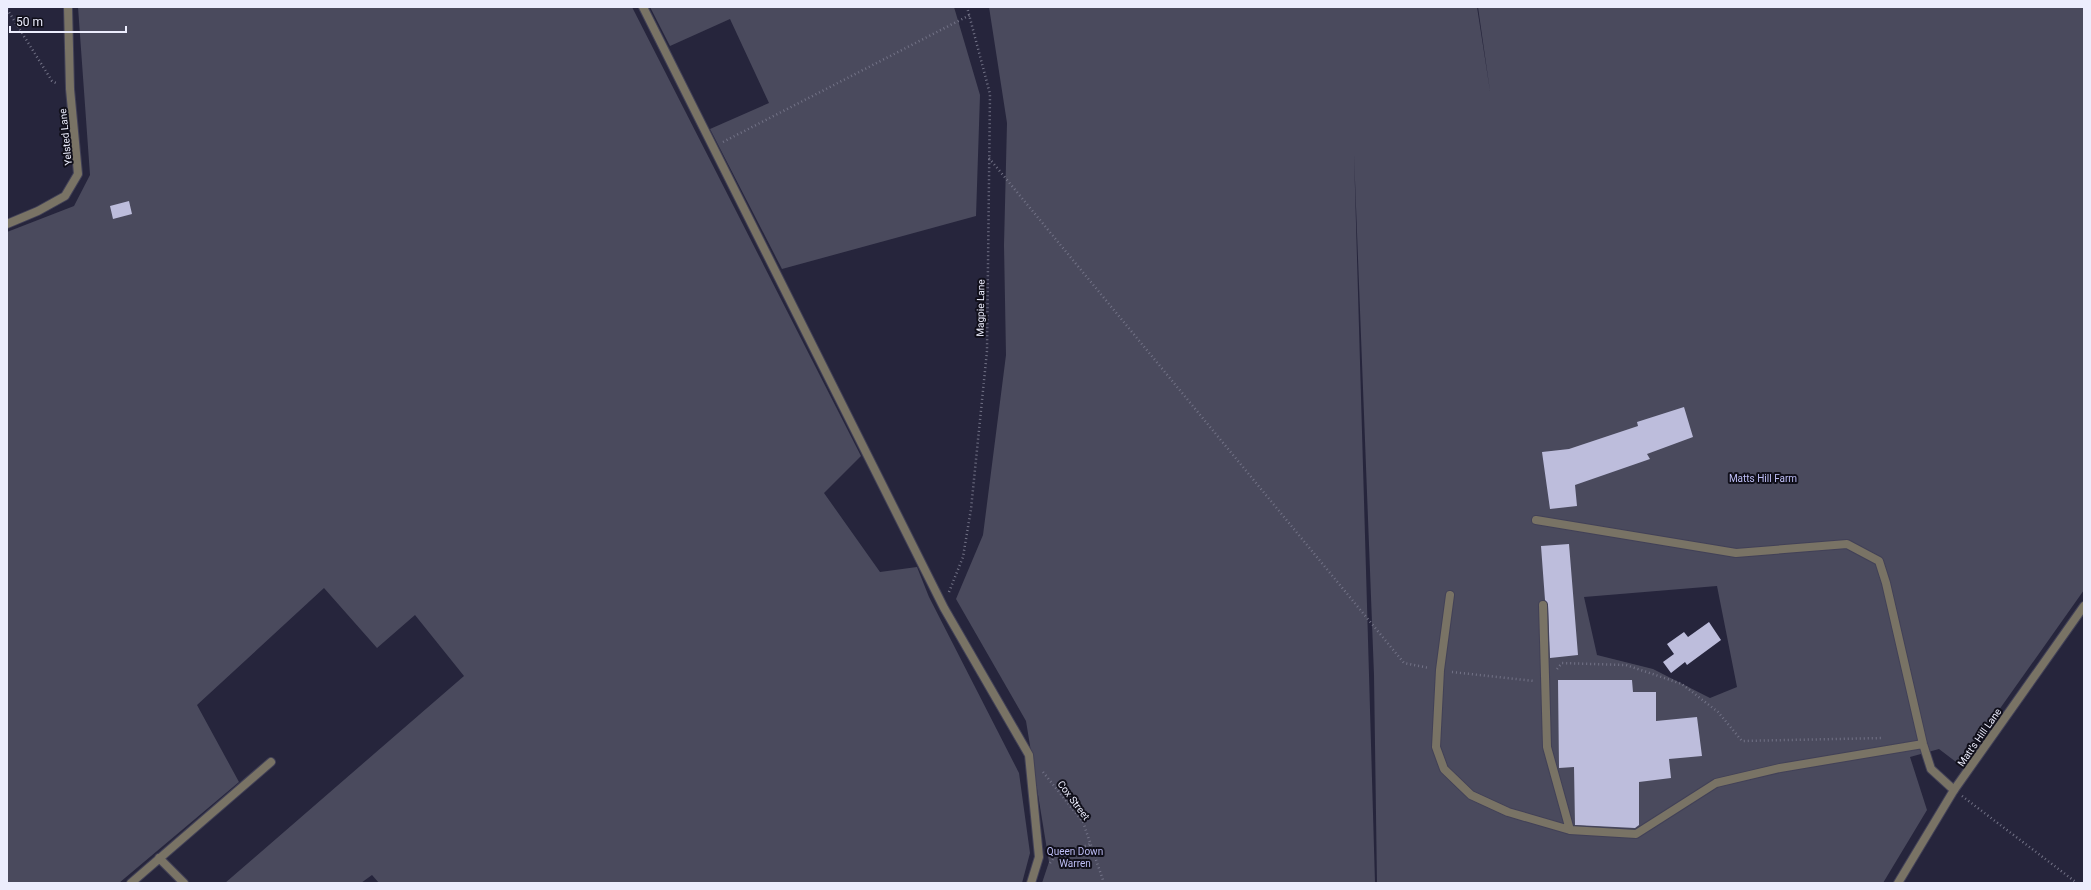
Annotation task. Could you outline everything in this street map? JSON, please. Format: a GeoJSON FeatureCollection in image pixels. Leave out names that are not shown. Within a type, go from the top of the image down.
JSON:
{"type":"FeatureCollection","features":[{"type":"Feature","properties":{"kind":"street","name":"Yelsted Lane"},"geometry":{"type":"LineString","coordinates":[[7,224],[38,212],[65,196],[78,174],[70,89],[68,7]]}},
{"type":"Feature","properties":{"kind":"street"},"geometry":{"type":"LineString","coordinates":[[642,7],[944,608],[1029,755],[1039,857],[1031,883]]}},
{"type":"Feature","properties":{"kind":"street"},"geometry":{"type":"LineString","coordinates":[[1536,520],[1736,553],[1847,544],[1879,561],[1886,583],[1923,744],[1931,768],[1954,790]]}},
{"type":"Feature","properties":{"kind":"street"},"geometry":{"type":"LineString","coordinates":[[1450,595],[1440,670],[1436,747],[1444,770],[1471,795],[1508,812],[1570,830],[1636,834],[1716,783],[1780,768],[1923,744]]}},
{"type":"Feature","properties":{"kind":"street"},"geometry":{"type":"LineString","coordinates":[[1543,605],[1547,746],[1570,830]]}},
{"type":"Feature","properties":{"kind":"street","name":"Matt's Hill Lane"},"geometry":{"type":"LineString","coordinates":[[1898,883],[1954,790],[2084,606]]}},
{"type":"Feature","properties":{"kind":"street"},"geometry":{"type":"LineString","coordinates":[[131,883],[271,762]]}},
{"type":"Feature","properties":{"kind":"street"},"geometry":{"type":"LineString","coordinates":[[160,858],[184,883]]}},
{"type":"Feature","properties":{"kind":"path","name":"Magpie Lane"},"geometry":{"type":"LineString","coordinates":[[944,608],[963,556],[971,509],[987,351],[990,94],[967,7]]}},
{"type":"Feature","properties":{"kind":"path"},"geometry":{"type":"LineString","coordinates":[[7,9],[52,82],[70,89]]}},
{"type":"Feature","properties":{"kind":"path"},"geometry":{"type":"LineString","coordinates":[[713,148],[970,15]]}},
{"type":"Feature","properties":{"kind":"path"},"geometry":{"type":"LineString","coordinates":[[989,158],[1404,663],[1440,670],[1546,683],[1562,663],[1626,665],[1682,684],[1718,712],[1742,741],[1889,738]]}},
{"type":"Feature","properties":{"kind":"path","name":"Cox Street"},"geometry":{"type":"LineString","coordinates":[[1029,755],[1083,822],[1104,883]]}},
{"type":"Feature","properties":{"kind":"path"},"geometry":{"type":"LineString","coordinates":[[1954,790],[2077,883]]}},
{"type":"Feature","properties":{"kind":"path"},"geometry":{"type":"LineString","coordinates":[[1048,866],[1055,856],[1091,844]]}},
{"type":"Feature","properties":{"kind":"green space"},"geometry":{"type":"Polygon","coordinates":[[[78,7],[632,7],[861,456],[824,493],[880,572],[917,567],[929,597],[1019,773],[1030,853],[1022,883],[379,883],[372,875],[361,883],[225,883],[464,676],[415,615],[377,648],[324,588],[197,705],[239,782],[119,883],[7,883],[7,232],[74,206],[90,175],[78,7]]]}},
{"type":"Feature","properties":{"kind":"green space"},"geometry":{"type":"Polygon","coordinates":[[[650,7],[954,7],[980,95],[976,216],[782,269],[710,129],[769,103],[730,19],[670,46],[650,7]]]}},
{"type":"Feature","properties":{"kind":"green space"},"geometry":{"type":"Polygon","coordinates":[[[989,7],[1477,7],[1490,91],[1478,7],[2084,7],[2084,590],[1960,765],[1939,749],[1910,757],[1927,810],[1883,883],[1377,883],[1374,675],[1354,154],[1375,883],[1042,883],[1049,862],[1026,721],[956,599],[983,535],[1006,355],[1004,245],[1007,123],[989,7]],[[1717,586],[1584,597],[1597,655],[1653,669],[1710,698],[1737,687],[1717,586]]]}},
{"type":"Feature","properties":{"kind":"building"},"geometry":{"type":"Polygon","coordinates":[[[129,201],[132,214],[113,219],[110,206],[129,201]]]}},
{"type":"Feature","properties":{"kind":"building"},"geometry":{"type":"Polygon","coordinates":[[[1684,407],[1693,437],[1647,454],[1650,459],[1575,485],[1577,506],[1550,509],[1542,452],[1569,449],[1638,426],[1637,422],[1684,407]]]}},
{"type":"Feature","properties":{"kind":"building"},"geometry":{"type":"Polygon","coordinates":[[[1569,544],[1578,655],[1550,658],[1548,605],[1545,600],[1541,546],[1569,544]]]}},
{"type":"Feature","properties":{"kind":"building"},"geometry":{"type":"Polygon","coordinates":[[[1709,622],[1721,640],[1687,665],[1685,662],[1671,673],[1663,662],[1674,654],[1667,644],[1684,632],[1688,637],[1709,622]]]}},
{"type":"Feature","properties":{"kind":"building"},"geometry":{"type":"Polygon","coordinates":[[[1558,680],[1632,680],[1633,692],[1656,692],[1656,721],[1697,717],[1702,756],[1669,759],[1671,778],[1639,782],[1639,825],[1635,828],[1575,825],[1574,767],[1559,768],[1558,680]]]}},
{"type":"Feature","properties":{"kind":"park label","name":"Matts Hill Farm"},"geometry":{"type":"Point","coordinates":[1763,478]}},
{"type":"Feature","properties":{"kind":"park label","name":"Queen Down Warren"},"geometry":{"type":"Point","coordinates":[1075,856]}}]}
